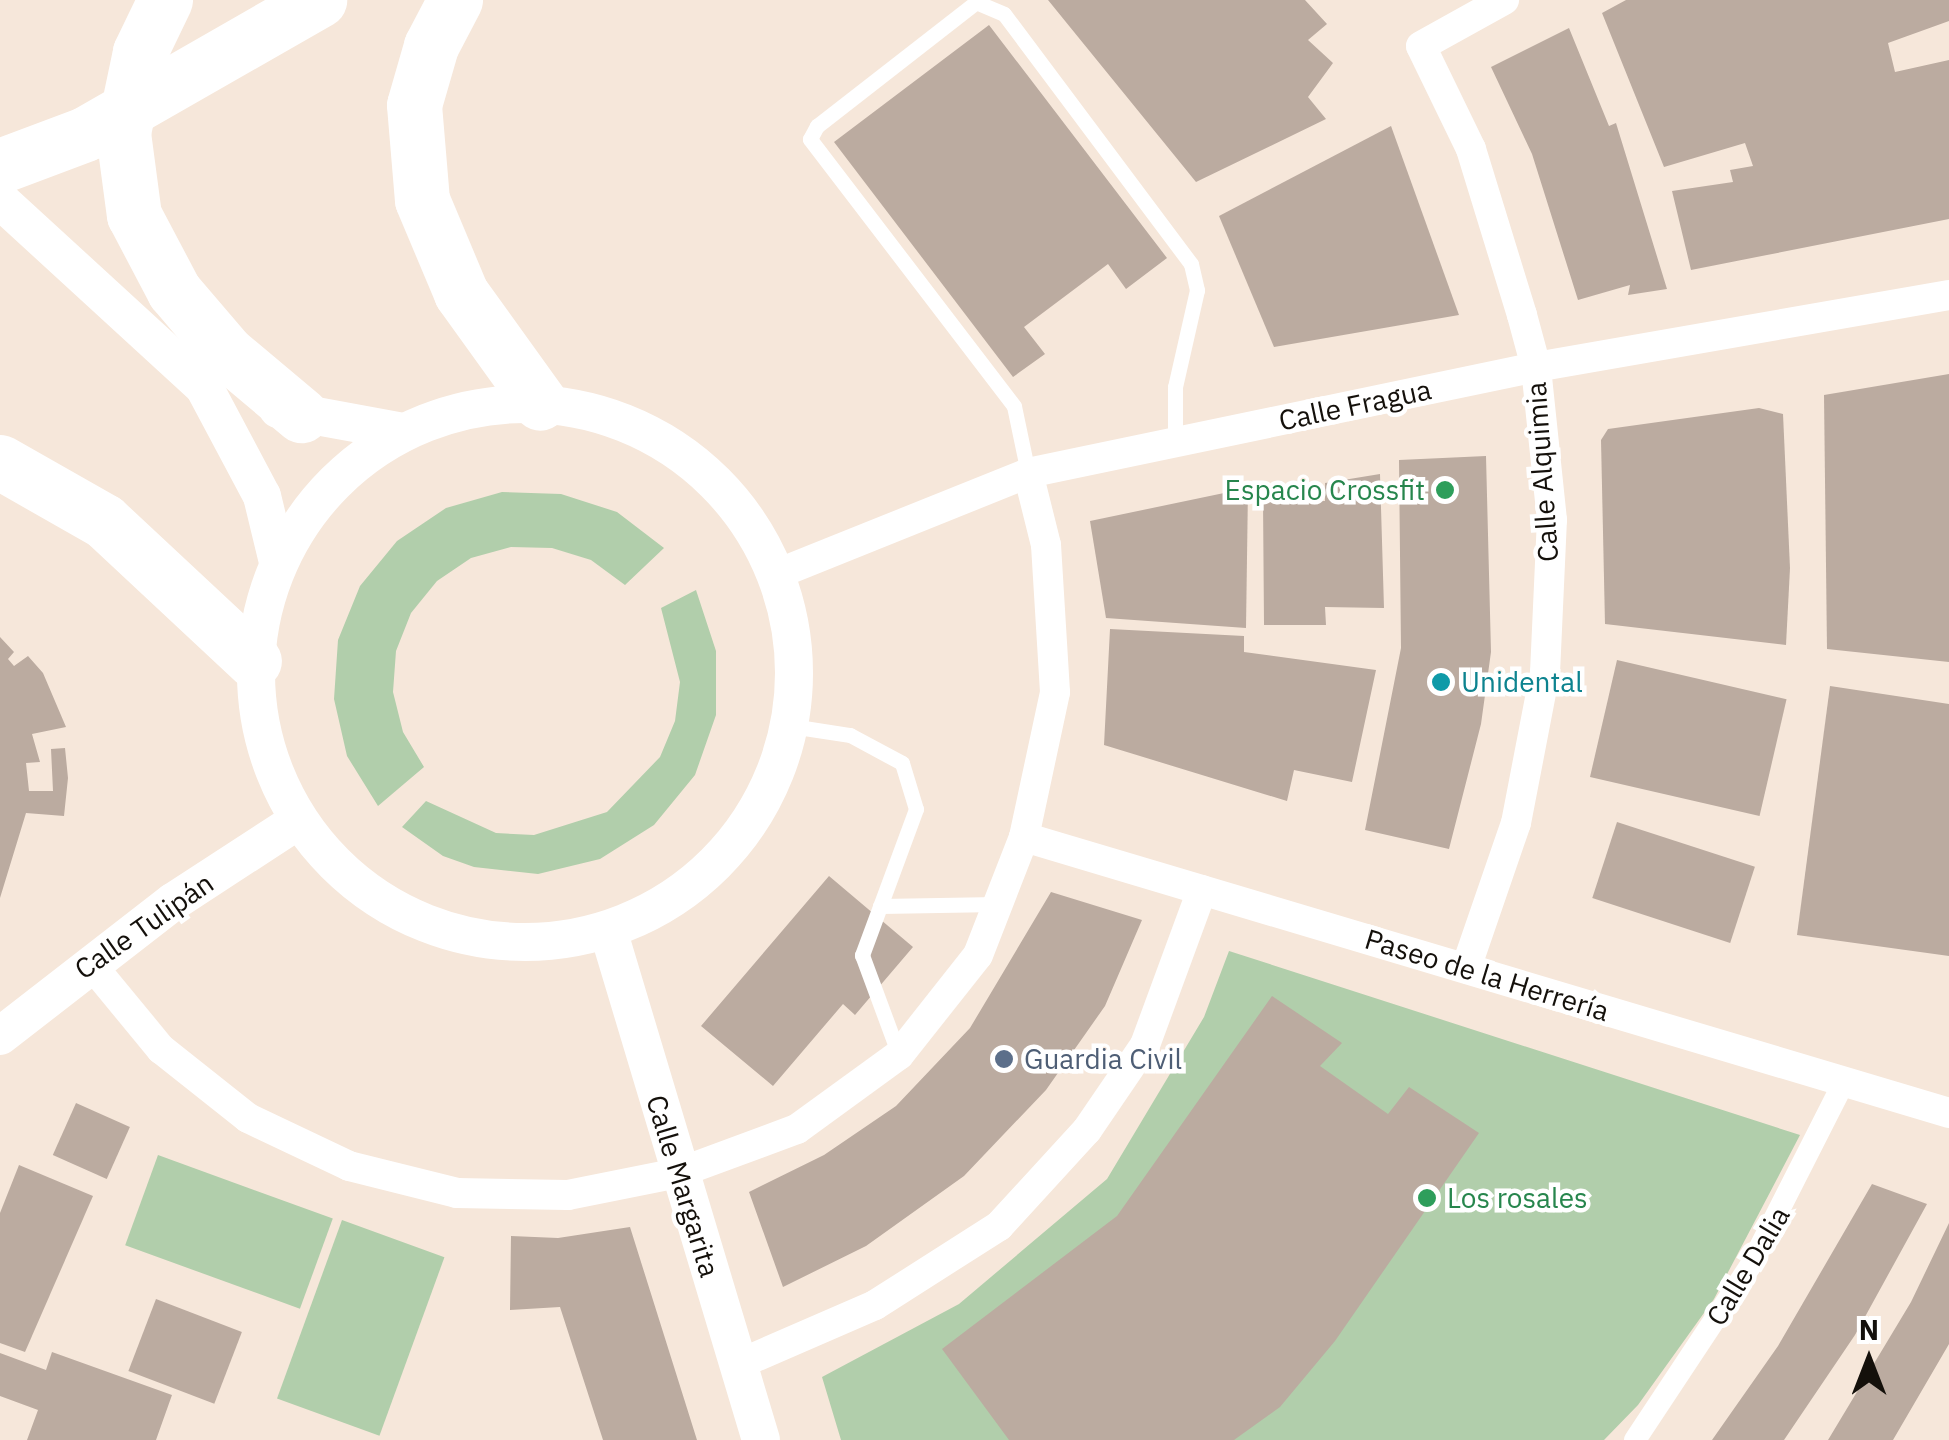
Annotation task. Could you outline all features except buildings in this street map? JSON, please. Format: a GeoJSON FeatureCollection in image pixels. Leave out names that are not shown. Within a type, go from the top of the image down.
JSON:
{"type":"FeatureCollection","features":[{"type":"Feature","properties":{"kind":"highway"},"geometry":{"type":"LineString","coordinates":[[164,0],[140,52],[123,133],[134,215],[174,292],[227,353],[301,416]]}},
{"type":"Feature","properties":{"kind":"highway"},"geometry":{"type":"LineString","coordinates":[[0,166],[85,134],[318,0]]}},
{"type":"Feature","properties":{"kind":"highway"},"geometry":{"type":"LineString","coordinates":[[454,0],[431,46],[414,105],[422,200],[461,292],[540,403]]}},
{"type":"Feature","properties":{"kind":"highway"},"geometry":{"type":"LineString","coordinates":[[0,462],[104,521],[254,661]]}},
{"type":"Feature","properties":{"kind":"street","name":"Calle Alquimia"},"geometry":{"type":"LineString","coordinates":[[1466,968],[1516,823],[1545,673],[1552,520],[1536,367],[1471,149],[1421,46],[1504,0]]}},
{"type":"Feature","properties":{"kind":"street"},"geometry":{"type":"LineString","coordinates":[[0,200],[204,387],[262,496],[278,562]]}},
{"type":"Feature","properties":{"kind":"street","name":"Calle Fragua"},"geometry":{"type":"LineString","coordinates":[[777,574],[1028,473],[1536,367],[1949,295]]}},
{"type":"Feature","properties":{"kind":"street"},"geometry":{"type":"LineString","coordinates":[[204,387],[301,416],[403,432]]}},
{"type":"Feature","properties":{"kind":"street"},"geometry":{"type":"LineString","coordinates":[[540,403],[615,418],[684,454],[739,508],[777,574],[795,649],[791,726],[768,794],[727,853],[672,900],[608,930],[526,943],[442,930],[368,893],[294,823],[266,752],[254,661],[261,610],[278,562],[309,510],[352,466],[403,432],[446,414],[540,403]]}},
{"type":"Feature","properties":{"kind":"street"},"geometry":{"type":"LineString","coordinates":[[90,963],[160,1049],[248,1118],[349,1166],[457,1193],[568,1195],[678,1173],[797,1129],[899,1055],[978,954],[1024,836],[1055,692],[1046,545],[1028,473]]}},
{"type":"Feature","properties":{"kind":"street","name":"Calle Tulipán"},"geometry":{"type":"LineString","coordinates":[[0,1036],[90,963],[294,823]]}},
{"type":"Feature","properties":{"kind":"street","name":"Paseo de la Herrería"},"geometry":{"type":"LineString","coordinates":[[1024,836],[1949,1113]]}},
{"type":"Feature","properties":{"kind":"street"},"geometry":{"type":"LineString","coordinates":[[737,1364],[875,1305],[999,1226],[1087,1130],[1145,1045],[1202,890]]}},
{"type":"Feature","properties":{"kind":"street","name":"Calle Margarita"},"geometry":{"type":"LineString","coordinates":[[608,930],[761,1440]]}},
{"type":"Feature","properties":{"kind":"street","name":"Calle Dalia"},"geometry":{"type":"LineString","coordinates":[[1635,1440],[1751,1266],[1844,1082]]}},
{"type":"Feature","properties":{"kind":"lane"},"geometry":{"type":"LineString","coordinates":[[1028,473],[1014,406],[810,139],[817,126],[976,2],[1004,14],[1192,264],[1197,290],[1175,387],[1175,442]]}},
{"type":"Feature","properties":{"kind":"lane"},"geometry":{"type":"LineString","coordinates":[[791,726],[850,735],[902,763],[916,809],[862,954],[899,1055]]}},
{"type":"Feature","properties":{"kind":"lane"},"geometry":{"type":"LineString","coordinates":[[880,906],[998,904]]}},
{"type":"Feature","properties":{"kind":"green space"},"geometry":{"type":"Polygon","coordinates":[[[502,492],[561,494],[617,512],[664,548],[625,585],[591,560],[552,548],[511,547],[471,558],[437,581],[411,613],[396,651],[393,692],[403,732],[424,767],[378,806],[347,756],[334,699],[338,640],[360,586],[397,541],[446,508],[502,492]]]}},
{"type":"Feature","properties":{"kind":"green space"},"geometry":{"type":"Polygon","coordinates":[[[696,590],[716,651],[716,715],[695,775],[654,825],[600,859],[538,874],[474,867],[443,856],[402,827],[426,801],[496,833],[534,835],[607,812],[660,757],[675,721],[680,682],[661,608],[696,590]]]}},
{"type":"Feature","properties":{"kind":"green space","name":"Los rosales"},"geometry":{"type":"Polygon","coordinates":[[[1229,951],[1800,1135],[1714,1299],[1638,1405],[1604,1440],[841,1440],[822,1377],[959,1304],[1107,1179],[1204,1017],[1229,951]]]}},
{"type":"Feature","properties":{"kind":"green space"},"geometry":{"type":"Polygon","coordinates":[[[158,1155],[333,1219],[300,1309],[125,1245],[158,1155]]]}},
{"type":"Feature","properties":{"kind":"green space"},"geometry":{"type":"Polygon","coordinates":[[[342,1220],[444,1257],[379,1436],[277,1399],[342,1220]]]}},
{"type":"Feature","properties":{"kind":"place","name":"Espacio Crossfit"},"geometry":{"type":"Point","coordinates":[1445,490]}},
{"type":"Feature","properties":{"kind":"place","name":"Unidental"},"geometry":{"type":"Point","coordinates":[1441,682]}},
{"type":"Feature","properties":{"kind":"place","name":"Guardia Civil"},"geometry":{"type":"Point","coordinates":[1004,1059]}},
{"type":"Feature","properties":{"kind":"place","name":"Los rosales"},"geometry":{"type":"Point","coordinates":[1427,1198]}}]}
